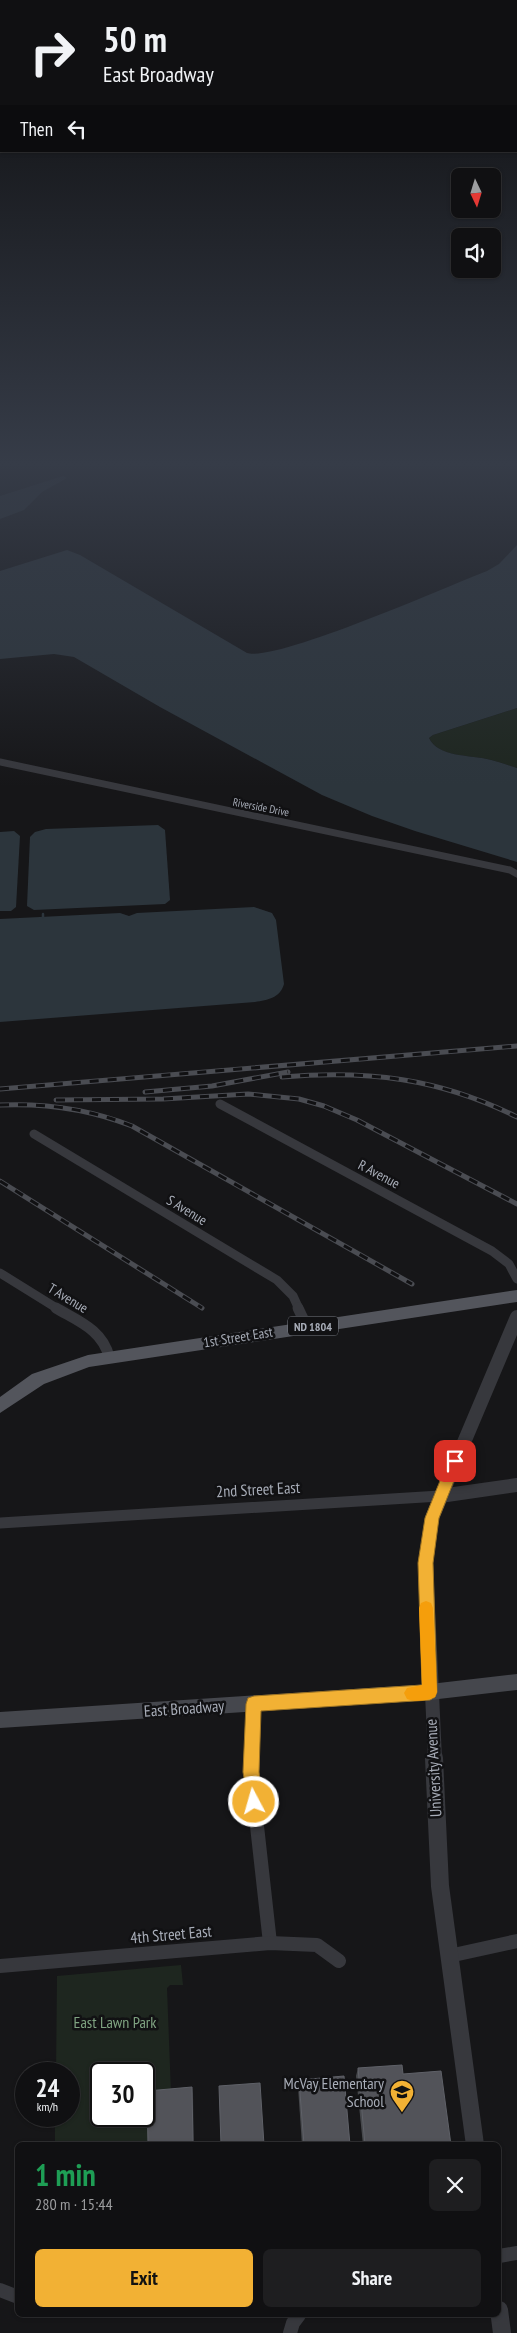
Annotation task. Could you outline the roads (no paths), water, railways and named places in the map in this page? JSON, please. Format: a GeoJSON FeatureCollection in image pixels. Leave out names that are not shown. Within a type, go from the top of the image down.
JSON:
{"type":"FeatureCollection","features":[{"type":"Feature","properties":{"kind":"main road","name":"1st Street East"},"geometry":{"type":"LineString","coordinates":[[0,1406],[24,1388],[54,1372],[80,1363],[109,1357],[517,1296]]}},
{"type":"Feature","properties":{"kind":"main road","name":"East Broadway"},"geometry":{"type":"LineString","coordinates":[[0,1720],[430,1692],[517,1682]]}},
{"type":"Feature","properties":{"kind":"street","name":"Riverside Drive"},"geometry":{"type":"LineString","coordinates":[[0,762],[510,870],[517,874]]}},
{"type":"Feature","properties":{"kind":"street","name":"R Avenue"},"geometry":{"type":"LineString","coordinates":[[220,1104],[492,1251],[510,1264],[517,1279]]}},
{"type":"Feature","properties":{"kind":"street","name":"S Avenue"},"geometry":{"type":"LineString","coordinates":[[34,1134],[277,1280],[293,1296],[307,1327]]}},
{"type":"Feature","properties":{"kind":"street","name":"T Avenue"},"geometry":{"type":"LineString","coordinates":[[0,1274],[97,1334],[106,1344],[109,1357]]}},
{"type":"Feature","properties":{"kind":"street","name":"University Avenue"},"geometry":{"type":"LineString","coordinates":[[475,2142],[440,1886],[430,1692],[426,1563],[432,1518],[440,1496],[517,1317]]}},
{"type":"Feature","properties":{"kind":"street","name":"2nd Street East"},"geometry":{"type":"LineString","coordinates":[[0,1523],[440,1496],[517,1485]]}},
{"type":"Feature","properties":{"kind":"street"},"geometry":{"type":"LineString","coordinates":[[254,1704],[251,1772],[270,1943]]}},
{"type":"Feature","properties":{"kind":"street"},"geometry":{"type":"LineString","coordinates":[[448,1956],[517,1941]]}},
{"type":"Feature","properties":{"kind":"street","name":"4th Street East"},"geometry":{"type":"LineString","coordinates":[[0,1966],[270,1943],[309,1943],[317,1945],[339,1962]]}},
{"type":"Feature","properties":{"kind":"street"},"geometry":{"type":"LineString","coordinates":[[501,2256],[517,2253]]}},
{"type":"Feature","properties":{"kind":"street"},"geometry":{"type":"LineString","coordinates":[[0,2290],[15,2296]]}},
{"type":"Feature","properties":{"kind":"street"},"geometry":{"type":"LineString","coordinates":[[290,2333],[293,2323],[298,2317]]}},
{"type":"Feature","properties":{"kind":"street"},"geometry":{"type":"LineString","coordinates":[[500,2317],[502,2333]]}},
{"type":"Feature","properties":{"kind":"railway"},"geometry":{"type":"LineString","coordinates":[[0,1089],[517,1046]]}},
{"type":"Feature","properties":{"kind":"railway"},"geometry":{"type":"LineString","coordinates":[[145,1092],[212,1086],[288,1072]]}},
{"type":"Feature","properties":{"kind":"railway"},"geometry":{"type":"LineString","coordinates":[[282,1077],[344,1075],[374,1076],[402,1080],[431,1085],[459,1093],[517,1117]]}},
{"type":"Feature","properties":{"kind":"railway"},"geometry":{"type":"LineString","coordinates":[[56,1100],[163,1099],[248,1094],[299,1099],[324,1106],[357,1120],[517,1204]]}},
{"type":"Feature","properties":{"kind":"railway"},"geometry":{"type":"LineString","coordinates":[[0,1105],[34,1105],[67,1108],[100,1115],[132,1126],[412,1284]]}},
{"type":"Feature","properties":{"kind":"railway"},"geometry":{"type":"LineString","coordinates":[[0,1181],[202,1308]]}},
{"type":"Feature","properties":{"kind":"place","name":"McVay Elementary School"},"geometry":{"type":"Point","coordinates":[402,2113]}},
{"type":"Feature","properties":{"kind":"park label","name":"East Lawn Park"},"geometry":{"type":"Point","coordinates":[115,2022]}}]}
